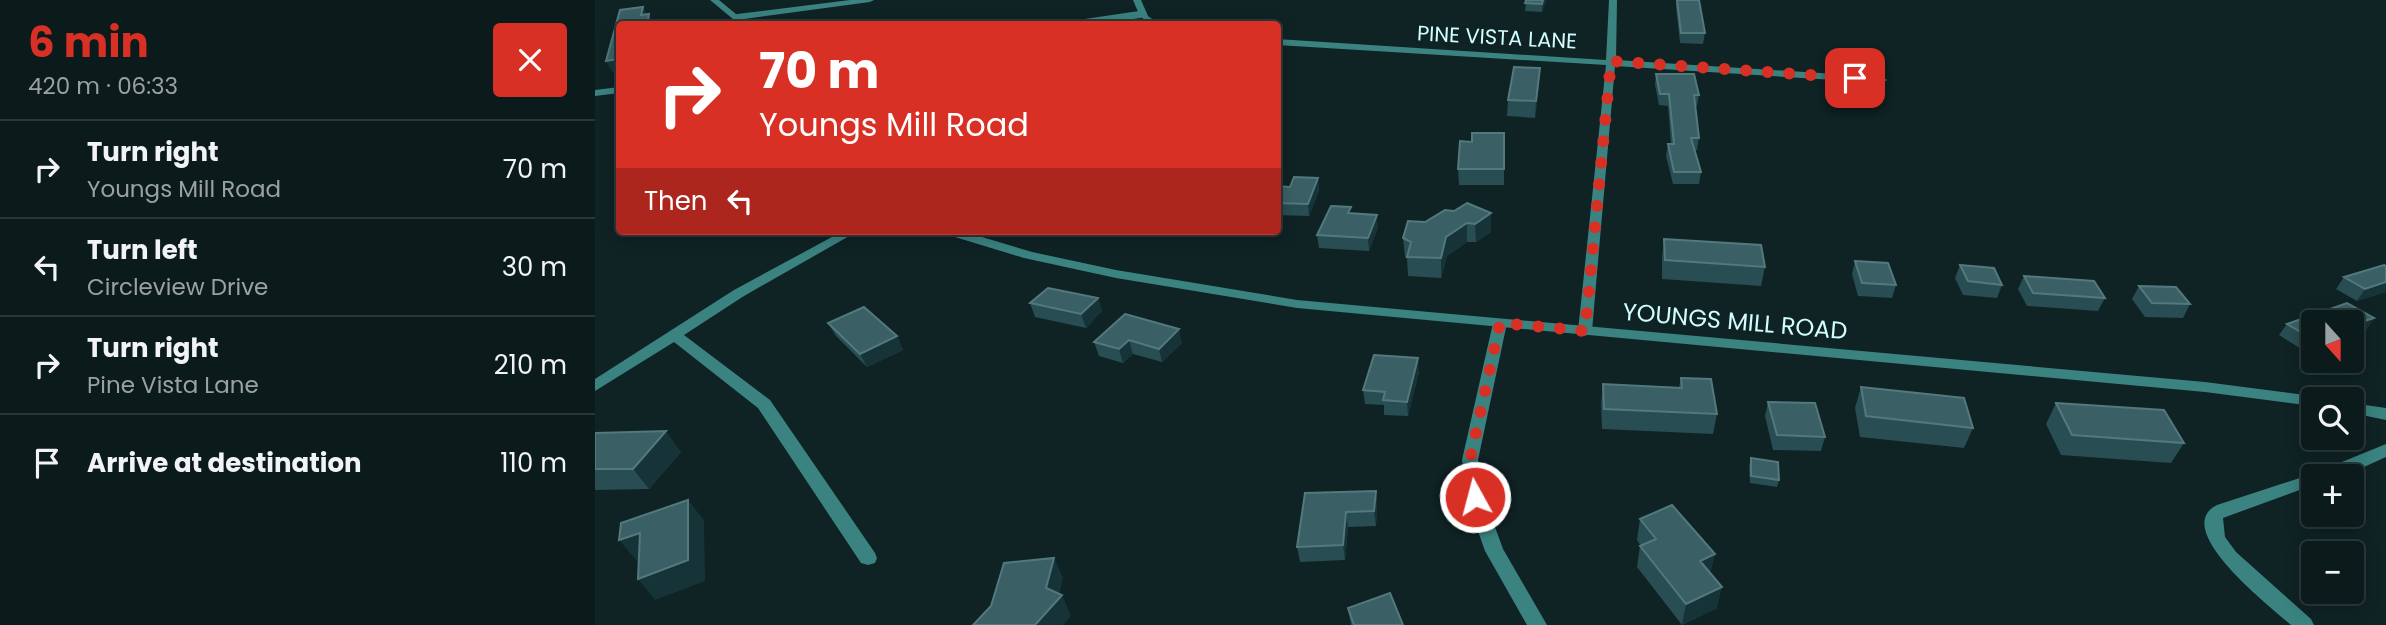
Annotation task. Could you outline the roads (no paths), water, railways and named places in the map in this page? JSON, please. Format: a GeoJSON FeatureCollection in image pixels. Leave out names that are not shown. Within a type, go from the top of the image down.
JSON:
{"type":"FeatureCollection","features":[{"type":"Feature","properties":{"kind":"street"},"geometry":{"type":"LineString","coordinates":[[714,0],[741,21]]}},
{"type":"Feature","properties":{"kind":"street"},"geometry":{"type":"LineString","coordinates":[[737,17],[870,0]]}},
{"type":"Feature","properties":{"kind":"street"},"geometry":{"type":"LineString","coordinates":[[1137,0],[1143,14],[1151,21]]}},
{"type":"Feature","properties":{"kind":"street"},"geometry":{"type":"LineString","coordinates":[[1585,331],[1611,61],[1613,0]]}},
{"type":"Feature","properties":{"kind":"street","name":"PINE VISTA LANE"},"geometry":{"type":"LineString","coordinates":[[1281,42],[1882,80]]}},
{"type":"Feature","properties":{"kind":"street"},"geometry":{"type":"LineString","coordinates":[[595,93],[616,90]]}},
{"type":"Feature","properties":{"kind":"street"},"geometry":{"type":"LineString","coordinates":[[595,386],[739,293],[845,235]]}},
{"type":"Feature","properties":{"kind":"street","name":"YOUNGS MILL ROAD"},"geometry":{"type":"LineString","coordinates":[[962,235],[1029,255],[1202,290],[1297,303],[2206,387],[2301,399]]}},
{"type":"Feature","properties":{"kind":"street"},"geometry":{"type":"LineString","coordinates":[[1500,323],[1470,460],[1475,497],[1494,551],[1537,625]]}},
{"type":"Feature","properties":{"kind":"street"},"geometry":{"type":"LineString","coordinates":[[675,335],[764,404],[868,558]]}},
{"type":"Feature","properties":{"kind":"street"},"geometry":{"type":"LineString","coordinates":[[2364,410],[2386,414]]}},
{"type":"Feature","properties":{"kind":"street"},"geometry":{"type":"LineString","coordinates":[[2356,464],[2386,450]]}},
{"type":"Feature","properties":{"kind":"street"},"geometry":{"type":"LineString","coordinates":[[2301,483],[2215,514],[2212,528],[2220,546],[2229,557],[2304,625]]}},
{"type":"Feature","properties":{"kind":"lane"},"geometry":{"type":"LineString","coordinates":[[1096,21],[1143,14]]}}]}
